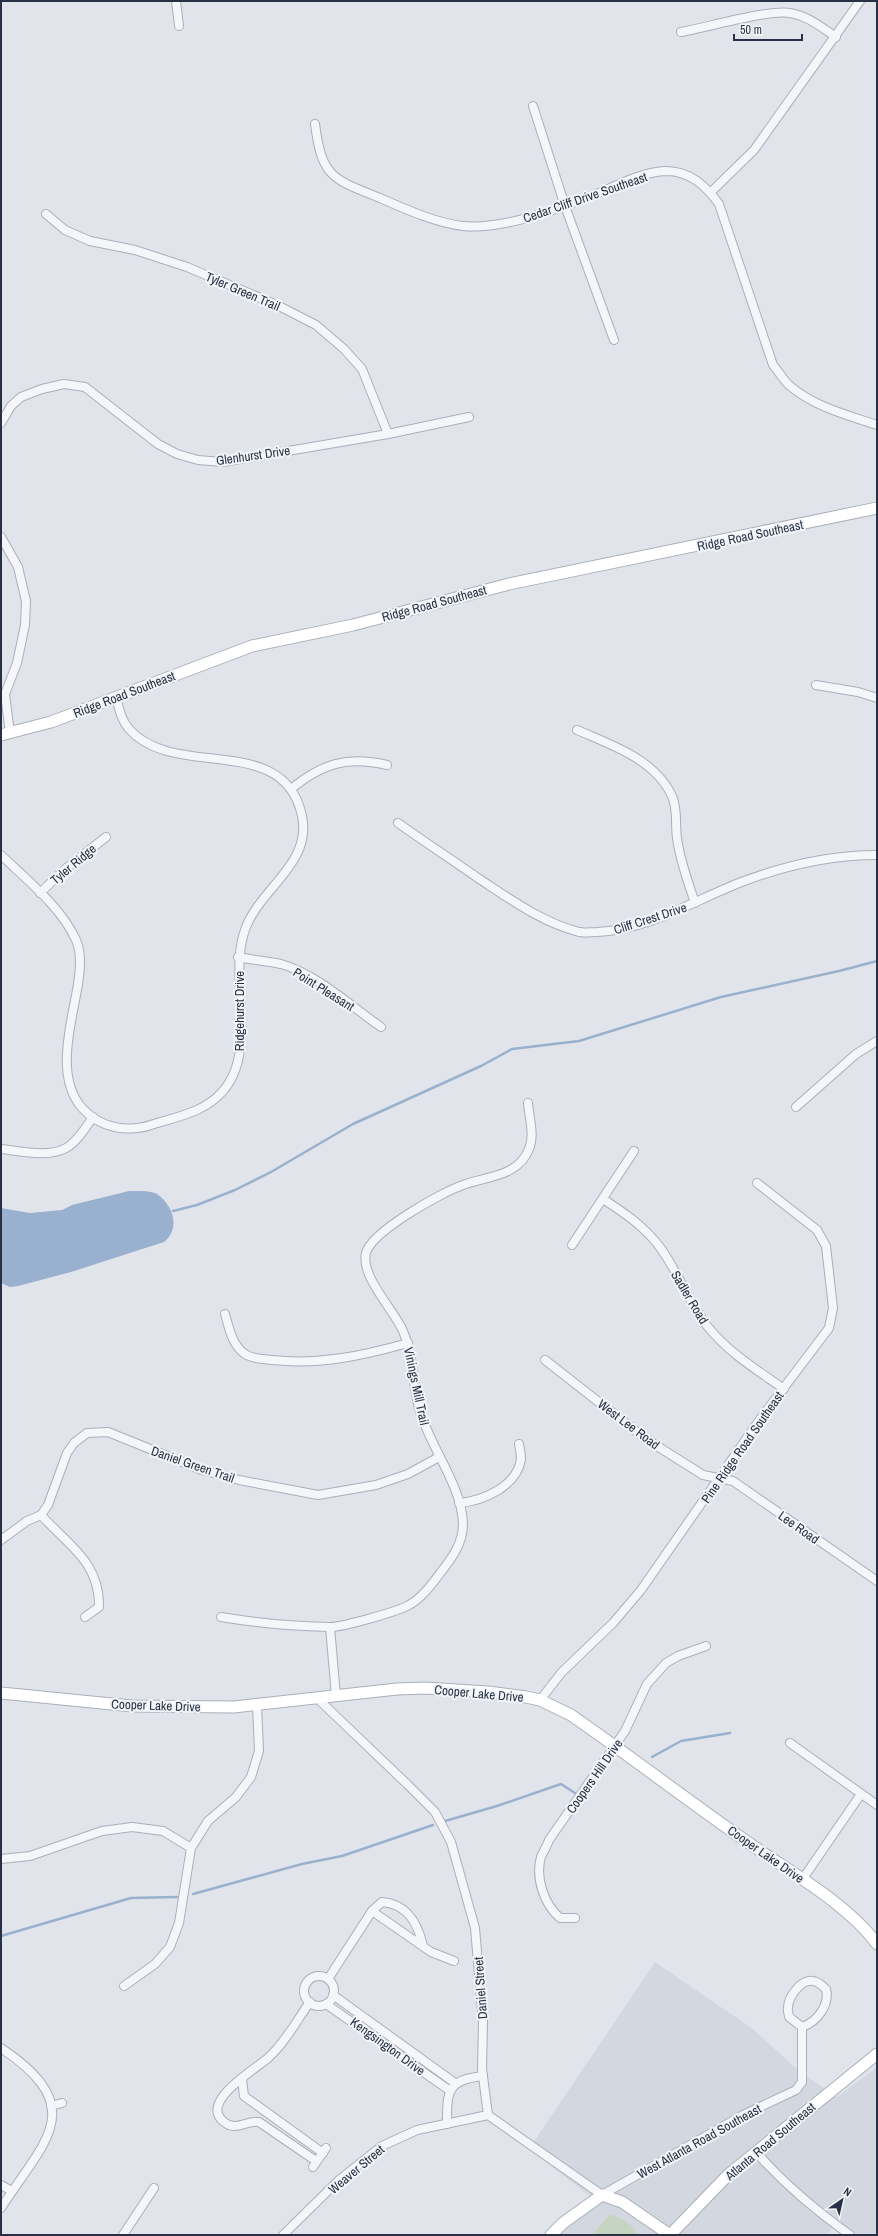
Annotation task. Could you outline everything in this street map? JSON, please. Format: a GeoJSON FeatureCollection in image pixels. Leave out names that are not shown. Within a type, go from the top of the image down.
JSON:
{"type":"FeatureCollection","features":[{"type":"Feature","properties":{"kind":"street"},"geometry":{"type":"LineString","coordinates":[[176,1],[179,26]]}},
{"type":"Feature","properties":{"kind":"street"},"geometry":{"type":"LineString","coordinates":[[711,192],[754,150],[836,38],[860,1]]}},
{"type":"Feature","properties":{"kind":"street"},"geometry":{"type":"LineString","coordinates":[[681,32],[789,12],[808,18],[836,38]]}},
{"type":"Feature","properties":{"kind":"street"},"geometry":{"type":"LineString","coordinates":[[533,106],[565,206],[614,340]]}},
{"type":"Feature","properties":{"kind":"street","name":"Cedar Cliff Drive Southeast"},"geometry":{"type":"LineString","coordinates":[[315,124],[318,150],[326,168],[340,182],[413,212],[463,226],[510,223],[565,206],[645,175],[666,171],[688,175],[708,188],[719,204],[773,365],[789,385],[808,399],[833,411],[877,425]]}},
{"type":"Feature","properties":{"kind":"street","name":"Tyler Green Trail"},"geometry":{"type":"LineString","coordinates":[[46,214],[65,230],[90,241],[135,250],[187,267],[277,305],[316,325],[344,349],[362,370],[388,434]]}},
{"type":"Feature","properties":{"kind":"street","name":"Glenhurst Drive"},"geometry":{"type":"LineString","coordinates":[[1,423],[11,406],[21,397],[42,389],[64,384],[85,387],[158,444],[177,454],[198,460],[222,462],[388,434],[468,417]]}},
{"type":"Feature","properties":{"kind":"street","name":"Ridge Road Southeast"},"geometry":{"type":"LineString","coordinates":[[6,734],[51,722],[252,646],[353,625],[509,584],[877,508]]}},
{"type":"Feature","properties":{"kind":"street"},"geometry":{"type":"LineString","coordinates":[[1,537],[18,567],[26,601],[25,625],[17,663],[5,694],[6,734]]}},
{"type":"Feature","properties":{"kind":"street"},"geometry":{"type":"LineString","coordinates":[[816,685],[858,692],[877,698]]}},
{"type":"Feature","properties":{"kind":"street","name":"Ridgehurst Drive"},"geometry":{"type":"LineString","coordinates":[[1,855],[40,893],[70,929],[77,941],[80,954],[79,978],[66,1063],[70,1090],[81,1107],[93,1117],[116,1128],[130,1130],[143,1128],[196,1110],[219,1095],[235,1074],[239,1061],[241,1034],[238,957],[243,935],[251,916],[299,854],[303,841],[304,828],[302,815],[291,788],[281,778],[266,769],[245,764],[175,753],[150,746],[129,729],[120,715],[116,697]]}},
{"type":"Feature","properties":{"kind":"street"},"geometry":{"type":"LineString","coordinates":[[577,730],[628,753],[649,767],[666,784],[673,797],[676,837],[695,903]]}},
{"type":"Feature","properties":{"kind":"street"},"geometry":{"type":"LineString","coordinates":[[291,788],[310,774],[326,766],[348,761],[370,761],[387,765]]}},
{"type":"Feature","properties":{"kind":"street","name":"Cliff Crest Drive"},"geometry":{"type":"LineString","coordinates":[[398,824],[516,904],[550,922],[580,932],[609,932],[634,925],[695,903],[738,883],[787,866],[831,858],[877,855]]}},
{"type":"Feature","properties":{"kind":"street","name":"Tyler Ridge"},"geometry":{"type":"LineString","coordinates":[[40,893],[106,837]]}},
{"type":"Feature","properties":{"kind":"street","name":"Point Pleasant"},"geometry":{"type":"LineString","coordinates":[[238,957],[282,964],[298,971],[319,983],[381,1027]]}},
{"type":"Feature","properties":{"kind":"street"},"geometry":{"type":"LineString","coordinates":[[796,1107],[856,1054],[877,1041]]}},
{"type":"Feature","properties":{"kind":"street","name":"Vinings Mill Trail"},"geometry":{"type":"LineString","coordinates":[[221,1617],[262,1623],[330,1627],[397,1610],[410,1605],[423,1594],[458,1548],[463,1526],[459,1504],[419,1408],[408,1343],[390,1306],[371,1280],[365,1263],[367,1249],[388,1228],[432,1200],[460,1186],[507,1173],[520,1163],[530,1147],[531,1131],[528,1103]]}},
{"type":"Feature","properties":{"kind":"street"},"geometry":{"type":"LineString","coordinates":[[1,1149],[48,1153],[66,1148],[80,1134],[93,1117]]}},
{"type":"Feature","properties":{"kind":"street"},"geometry":{"type":"LineString","coordinates":[[572,1245],[634,1151]]}},
{"type":"Feature","properties":{"kind":"street","name":"Pine Ridge Road Southeast"},"geometry":{"type":"LineString","coordinates":[[540,1700],[562,1672],[613,1623],[641,1590],[758,1422],[829,1328],[833,1308],[826,1246],[817,1230],[757,1183]]}},
{"type":"Feature","properties":{"kind":"street","name":"Sadler Road"},"geometry":{"type":"LineString","coordinates":[[603,1199],[636,1223],[658,1246],[693,1306],[721,1343],[739,1358],[784,1389]]}},
{"type":"Feature","properties":{"kind":"street"},"geometry":{"type":"LineString","coordinates":[[225,1314],[233,1340],[245,1354],[255,1358],[280,1361],[332,1360],[358,1356],[408,1343]]}},
{"type":"Feature","properties":{"kind":"street","name":"West Lee Road"},"geometry":{"type":"LineString","coordinates":[[545,1360],[646,1439],[703,1475],[720,1478]]}},
{"type":"Feature","properties":{"kind":"street","name":"Daniel Green Trail"},"geometry":{"type":"LineString","coordinates":[[41,1515],[48,1505],[67,1453],[74,1443],[87,1433],[93,1432],[108,1432],[209,1472],[279,1489],[318,1495],[376,1485],[408,1474],[439,1457]]}},
{"type":"Feature","properties":{"kind":"street"},"geometry":{"type":"LineString","coordinates":[[459,1504],[486,1498],[510,1481],[521,1460],[519,1444]]}},
{"type":"Feature","properties":{"kind":"street","name":"Lee Road"},"geometry":{"type":"LineString","coordinates":[[720,1478],[733,1481],[877,1580]]}},
{"type":"Feature","properties":{"kind":"street"},"geometry":{"type":"LineString","coordinates":[[1,1540],[27,1521],[41,1515],[79,1554],[95,1576],[99,1590],[99,1607],[85,1617]]}},
{"type":"Feature","properties":{"kind":"street"},"geometry":{"type":"LineString","coordinates":[[330,1627],[336,1696]]}},
{"type":"Feature","properties":{"kind":"street","name":"Coopers Hill Drive"},"geometry":{"type":"LineString","coordinates":[[575,1918],[560,1918],[552,1910],[543,1894],[540,1873],[541,1858],[549,1840],[615,1746],[631,1719],[647,1684],[657,1672],[678,1656],[706,1646]]}},
{"type":"Feature","properties":{"kind":"street","name":"Cooper Lake Drive"},"geometry":{"type":"LineString","coordinates":[[1,1693],[132,1706],[258,1706],[336,1696],[425,1688],[502,1693],[540,1700],[571,1715],[843,1909],[870,1934],[877,1944]]}},
{"type":"Feature","properties":{"kind":"street","name":"Daniel Street"},"geometry":{"type":"LineString","coordinates":[[318,1699],[407,1784],[434,1812],[451,1842],[475,1928],[480,1976],[483,2076],[488,2115]]}},
{"type":"Feature","properties":{"kind":"street"},"geometry":{"type":"LineString","coordinates":[[124,1986],[155,1964],[170,1947],[180,1923],[191,1848],[208,1822],[236,1797],[251,1777],[259,1751],[258,1706]]}},
{"type":"Feature","properties":{"kind":"street"},"geometry":{"type":"LineString","coordinates":[[790,1743],[877,1805]]}},
{"type":"Feature","properties":{"kind":"street"},"geometry":{"type":"LineString","coordinates":[[802,1880],[861,1794]]}},
{"type":"Feature","properties":{"kind":"street"},"geometry":{"type":"LineString","coordinates":[[1,1859],[30,1856],[102,1832],[132,1827],[163,1831],[191,1848]]}},
{"type":"Feature","properties":{"kind":"street"},"geometry":{"type":"LineString","coordinates":[[328,1979],[372,1911],[382,1902],[389,1902],[404,1911],[417,1925],[422,1946]]}},
{"type":"Feature","properties":{"kind":"street"},"geometry":{"type":"LineString","coordinates":[[372,1911],[422,1946],[443,1958],[454,1961]]}},
{"type":"Feature","properties":{"kind":"street"},"geometry":{"type":"LineString","coordinates":[[317,1976],[328,1979],[333,1987],[333,1995],[326,2004],[319,2005],[310,2002],[305,1992],[308,1980],[317,1976]]}},
{"type":"Feature","properties":{"kind":"street"},"geometry":{"type":"LineString","coordinates":[[806,1981],[813,1981],[826,1989],[828,1997],[825,2006],[815,2018],[808,2025],[802,2027],[789,2017],[788,2007],[791,1998],[800,1986],[806,1981]]}},
{"type":"Feature","properties":{"kind":"street","name":"Kengsington Drive"},"geometry":{"type":"LineString","coordinates":[[333,1995],[455,2083]]}},
{"type":"Feature","properties":{"kind":"street"},"geometry":{"type":"LineString","coordinates":[[242,2079],[244,2096],[324,2150],[315,2164],[259,2122],[254,2121],[234,2126],[223,2121],[218,2115],[220,2100],[229,2088],[268,2058],[310,2002]]}},
{"type":"Feature","properties":{"kind":"street","name":"Kengsington Drive"},"geometry":{"type":"LineString","coordinates":[[326,2004],[450,2090]]}},
{"type":"Feature","properties":{"kind":"street","name":"West Atlanta Road Southeast"},"geometry":{"type":"LineString","coordinates":[[602,2195],[743,2114],[796,2090],[802,2082],[802,2027]]}},
{"type":"Feature","properties":{"kind":"street"},"geometry":{"type":"LineString","coordinates":[[1,2048],[24,2064],[36,2076],[48,2094],[53,2118],[50,2133],[1,2208]]}},
{"type":"Feature","properties":{"kind":"street","name":"Atlanta Road Southeast"},"geometry":{"type":"LineString","coordinates":[[670,2235],[714,2188],[877,2054]]}},
{"type":"Feature","properties":{"kind":"street"},"geometry":{"type":"LineString","coordinates":[[447,2124],[447,2103],[450,2090],[455,2083],[466,2078],[483,2076]]}},
{"type":"Feature","properties":{"kind":"street"},"geometry":{"type":"LineString","coordinates":[[51,2106],[62,2103]]}},
{"type":"Feature","properties":{"kind":"street"},"geometry":{"type":"LineString","coordinates":[[488,2115],[602,2195],[622,2202],[670,2235]]}},
{"type":"Feature","properties":{"kind":"street","name":"Weaver Street"},"geometry":{"type":"LineString","coordinates":[[283,2235],[338,2181],[382,2146],[417,2130],[488,2115]]}},
{"type":"Feature","properties":{"kind":"street"},"geometry":{"type":"LineString","coordinates":[[756,2152],[785,2184],[850,2235]]}},
{"type":"Feature","properties":{"kind":"street"},"geometry":{"type":"LineString","coordinates":[[1,2185],[12,2191]]}},
{"type":"Feature","properties":{"kind":"street"},"geometry":{"type":"LineString","coordinates":[[123,2235],[154,2188]]}},
{"type":"Feature","properties":{"kind":"street"},"geometry":{"type":"LineString","coordinates":[[551,2235],[563,2223],[602,2195]]}},
{"type":"Feature","properties":{"kind":"shaded area"},"geometry":{"type":"Polygon","coordinates":[[[655,1962],[753,2029],[799,2071],[837,2097],[877,2067],[877,2235],[855,2235],[837,2219],[827,2235],[550,2235],[600,2204],[529,2149],[655,1962]]]}},
{"type":"Feature","properties":{"kind":"green space"},"geometry":{"type":"Polygon","coordinates":[[[610,2214],[630,2224],[637,2235],[592,2235],[610,2214]]]}},
{"type":"Feature","properties":{"kind":"water"},"geometry":{"type":"Polygon","coordinates":[[[129,1191],[143,1191],[157,1194],[167,1204],[171,1210],[173,1224],[169,1236],[164,1242],[71,1272],[18,1286],[10,1287],[1,1283],[1,1208],[30,1213],[62,1210],[72,1205],[129,1191]]]}},
{"type":"Feature","properties":{"kind":"waterway"},"geometry":{"type":"LineString","coordinates":[[173,1211],[197,1205],[235,1190],[271,1172],[353,1124],[481,1066],[512,1049],[579,1041],[721,997],[877,961]]}},
{"type":"Feature","properties":{"kind":"waterway"},"geometry":{"type":"LineString","coordinates":[[652,1757],[681,1741],[730,1733]]}},
{"type":"Feature","properties":{"kind":"waterway"},"geometry":{"type":"LineString","coordinates":[[445,1821],[497,1806],[561,1784],[575,1793]]}},
{"type":"Feature","properties":{"kind":"waterway"},"geometry":{"type":"LineString","coordinates":[[193,1894],[302,1864],[342,1856],[433,1825]]}},
{"type":"Feature","properties":{"kind":"waterway"},"geometry":{"type":"LineString","coordinates":[[1,1936],[131,1898],[177,1897]]}}]}
